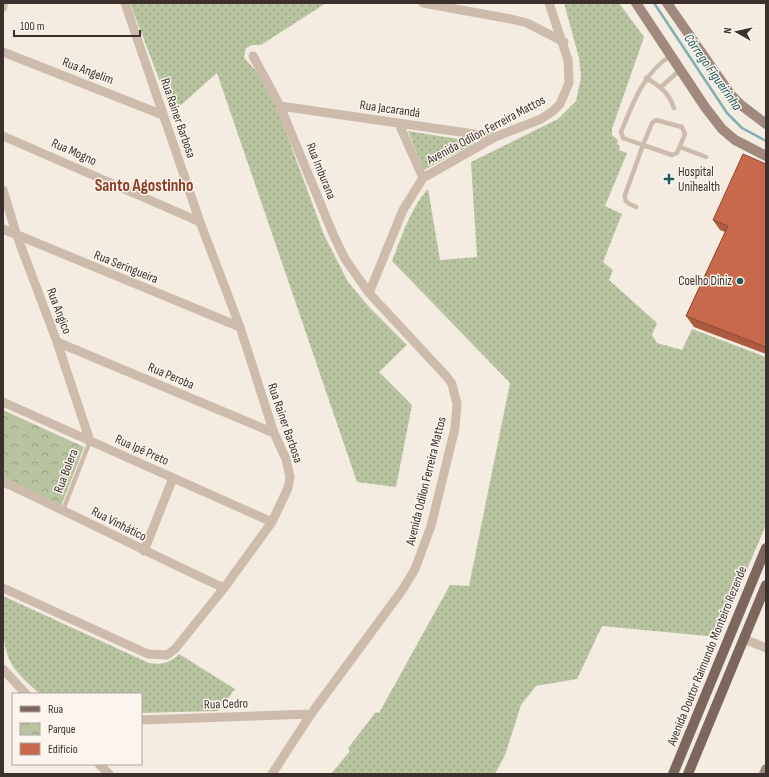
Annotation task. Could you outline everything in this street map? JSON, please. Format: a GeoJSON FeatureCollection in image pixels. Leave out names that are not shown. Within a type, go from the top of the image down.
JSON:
{"type":"FeatureCollection","features":[{"type":"Feature","properties":{"kind":"main road"},"geometry":{"type":"LineString","coordinates":[[636,3],[670,56],[722,129],[740,143],[766,156]]}},
{"type":"Feature","properties":{"kind":"main road"},"geometry":{"type":"LineString","coordinates":[[667,3],[731,95],[741,105],[766,124]]}},
{"type":"Feature","properties":{"kind":"main road","name":"Avenida Doutor Raimundo Monteiro Rezende"},"geometry":{"type":"LineString","coordinates":[[673,774],[766,548]]}},
{"type":"Feature","properties":{"kind":"main road","name":"Avenida Doutor Raimundo Monteiro Rezende"},"geometry":{"type":"LineString","coordinates":[[688,774],[766,585]]}},
{"type":"Feature","properties":{"kind":"main road"},"geometry":{"type":"LineString","coordinates":[[764,774],[766,769]]}},
{"type":"Feature","properties":{"kind":"street"},"geometry":{"type":"LineString","coordinates":[[3,7],[4,3]]}},
{"type":"Feature","properties":{"kind":"street","name":"Rua Rainer Barbosa"},"geometry":{"type":"LineString","coordinates":[[3,588],[148,654],[162,656],[167,655],[175,649],[224,588],[272,522],[288,488],[290,477],[286,459],[274,433],[240,327],[200,222],[125,3]]}},
{"type":"Feature","properties":{"kind":"street"},"geometry":{"type":"LineString","coordinates":[[423,3],[511,18],[527,23],[564,42]]}},
{"type":"Feature","properties":{"kind":"street","name":"Avenida Odilon Ferreira Mattos"},"geometry":{"type":"LineString","coordinates":[[272,774],[311,714],[403,589],[415,569],[431,526],[454,428],[457,404],[452,384],[369,293],[403,210],[423,178],[495,137],[541,119],[560,104],[569,78],[568,60],[564,42],[550,3]]}},
{"type":"Feature","properties":{"kind":"street","name":"Rua Angelim"},"geometry":{"type":"LineString","coordinates":[[3,52],[163,115]]}},
{"type":"Feature","properties":{"kind":"street","name":"Rua Imburana"},"geometry":{"type":"LineString","coordinates":[[253,56],[280,106],[332,234],[345,259],[369,293]]}},
{"type":"Feature","properties":{"kind":"street","name":"Rua Jacarandá"},"geometry":{"type":"LineString","coordinates":[[280,106],[495,137]]}},
{"type":"Feature","properties":{"kind":"street"},"geometry":{"type":"LineString","coordinates":[[399,124],[423,178]]}},
{"type":"Feature","properties":{"kind":"street","name":"Rua Mogno"},"geometry":{"type":"LineString","coordinates":[[3,136],[200,222]]}},
{"type":"Feature","properties":{"kind":"street","name":"Rua Angico"},"geometry":{"type":"LineString","coordinates":[[3,190],[17,236],[57,342],[90,441]]}},
{"type":"Feature","properties":{"kind":"street","name":"Rua Seringueira"},"geometry":{"type":"LineString","coordinates":[[3,229],[240,327]]}},
{"type":"Feature","properties":{"kind":"street","name":"Rua Peroba"},"geometry":{"type":"LineString","coordinates":[[57,342],[274,433]]}},
{"type":"Feature","properties":{"kind":"street","name":"Rua Ipê Preto"},"geometry":{"type":"LineString","coordinates":[[3,402],[272,522]]}},
{"type":"Feature","properties":{"kind":"street"},"geometry":{"type":"LineString","coordinates":[[144,551],[173,478]]}},
{"type":"Feature","properties":{"kind":"street","name":"Rua Vinhático"},"geometry":{"type":"LineString","coordinates":[[3,482],[63,510],[144,551],[224,588]]}},
{"type":"Feature","properties":{"kind":"street"},"geometry":{"type":"LineString","coordinates":[[744,639],[766,648]]}},
{"type":"Feature","properties":{"kind":"street"},"geometry":{"type":"LineString","coordinates":[[3,669],[25,693]]}},
{"type":"Feature","properties":{"kind":"street","name":"Rua Cedro"},"geometry":{"type":"LineString","coordinates":[[142,720],[311,714]]}},
{"type":"Feature","properties":{"kind":"street"},"geometry":{"type":"LineString","coordinates":[[100,765],[109,774]]}},
{"type":"Feature","properties":{"kind":"lane"},"geometry":{"type":"LineString","coordinates":[[636,207],[627,203],[625,200],[643,145],[652,123],[660,120],[682,127],[685,134],[677,153],[672,155],[643,145],[623,138],[621,135],[639,88],[658,64],[670,56]]}},
{"type":"Feature","properties":{"kind":"lane"},"geometry":{"type":"LineString","coordinates":[[662,87],[680,70]]}},
{"type":"Feature","properties":{"kind":"lane"},"geometry":{"type":"LineString","coordinates":[[646,78],[662,87],[671,100],[674,108]]}},
{"type":"Feature","properties":{"kind":"lane"},"geometry":{"type":"LineString","coordinates":[[680,147],[706,157]]}},
{"type":"Feature","properties":{"kind":"lane","name":"Rua Bolera"},"geometry":{"type":"LineString","coordinates":[[63,510],[90,441]]}},
{"type":"Feature","properties":{"kind":"green space"},"geometry":{"type":"Polygon","coordinates":[[[130,3],[326,3],[261,45],[252,45],[246,48],[244,58],[256,71],[277,108],[324,235],[348,282],[370,308],[407,345],[379,372],[412,405],[396,487],[357,482],[217,73],[172,113],[130,3]]]}},
{"type":"Feature","properties":{"kind":"green space"},"geometry":{"type":"Polygon","coordinates":[[[564,3],[619,3],[644,37],[612,129],[612,135],[618,140],[617,144],[620,146],[619,150],[627,153],[605,206],[622,214],[603,262],[613,270],[609,280],[657,323],[652,335],[657,343],[682,350],[692,329],[766,357],[766,525],[718,637],[602,626],[577,679],[536,686],[521,705],[505,755],[495,774],[331,774],[350,751],[348,748],[376,712],[379,713],[450,585],[469,586],[510,383],[392,261],[411,214],[428,189],[440,260],[477,257],[471,162],[558,119],[576,101],[581,77],[579,58],[564,3]]]}},
{"type":"Feature","properties":{"kind":"green space"},"geometry":{"type":"Polygon","coordinates":[[[408,131],[476,142],[424,170],[408,131]]]}},
{"type":"Feature","properties":{"kind":"green space"},"geometry":{"type":"Polygon","coordinates":[[[3,410],[84,447],[61,506],[3,477],[3,410]]]}},
{"type":"Feature","properties":{"kind":"green space"},"geometry":{"type":"Polygon","coordinates":[[[3,596],[149,663],[166,663],[179,654],[235,689],[218,711],[142,713],[142,693],[39,693],[14,668],[6,651],[3,624],[3,596]]]}},
{"type":"Feature","properties":{"kind":"building","name":"Coelho Diniz"},"geometry":{"type":"Polygon","coordinates":[[[743,154],[766,164],[766,347],[686,316],[728,226],[713,220],[743,154]]]}},
{"type":"Feature","properties":{"kind":"waterway","name":"Córrego Figueirinha"},"geometry":{"type":"LineString","coordinates":[[654,3],[727,113],[742,128],[766,141]]}},
{"type":"Feature","properties":{"kind":"place","name":"Hospital Unihealth"},"geometry":{"type":"Point","coordinates":[669,179]}},
{"type":"Feature","properties":{"kind":"place","name":"Coelho Diniz"},"geometry":{"type":"Point","coordinates":[740,281]}},
{"type":"Feature","properties":{"kind":"district","name":"Santo Agostinho"},"geometry":{"type":"Point","coordinates":[144,186]}}]}
